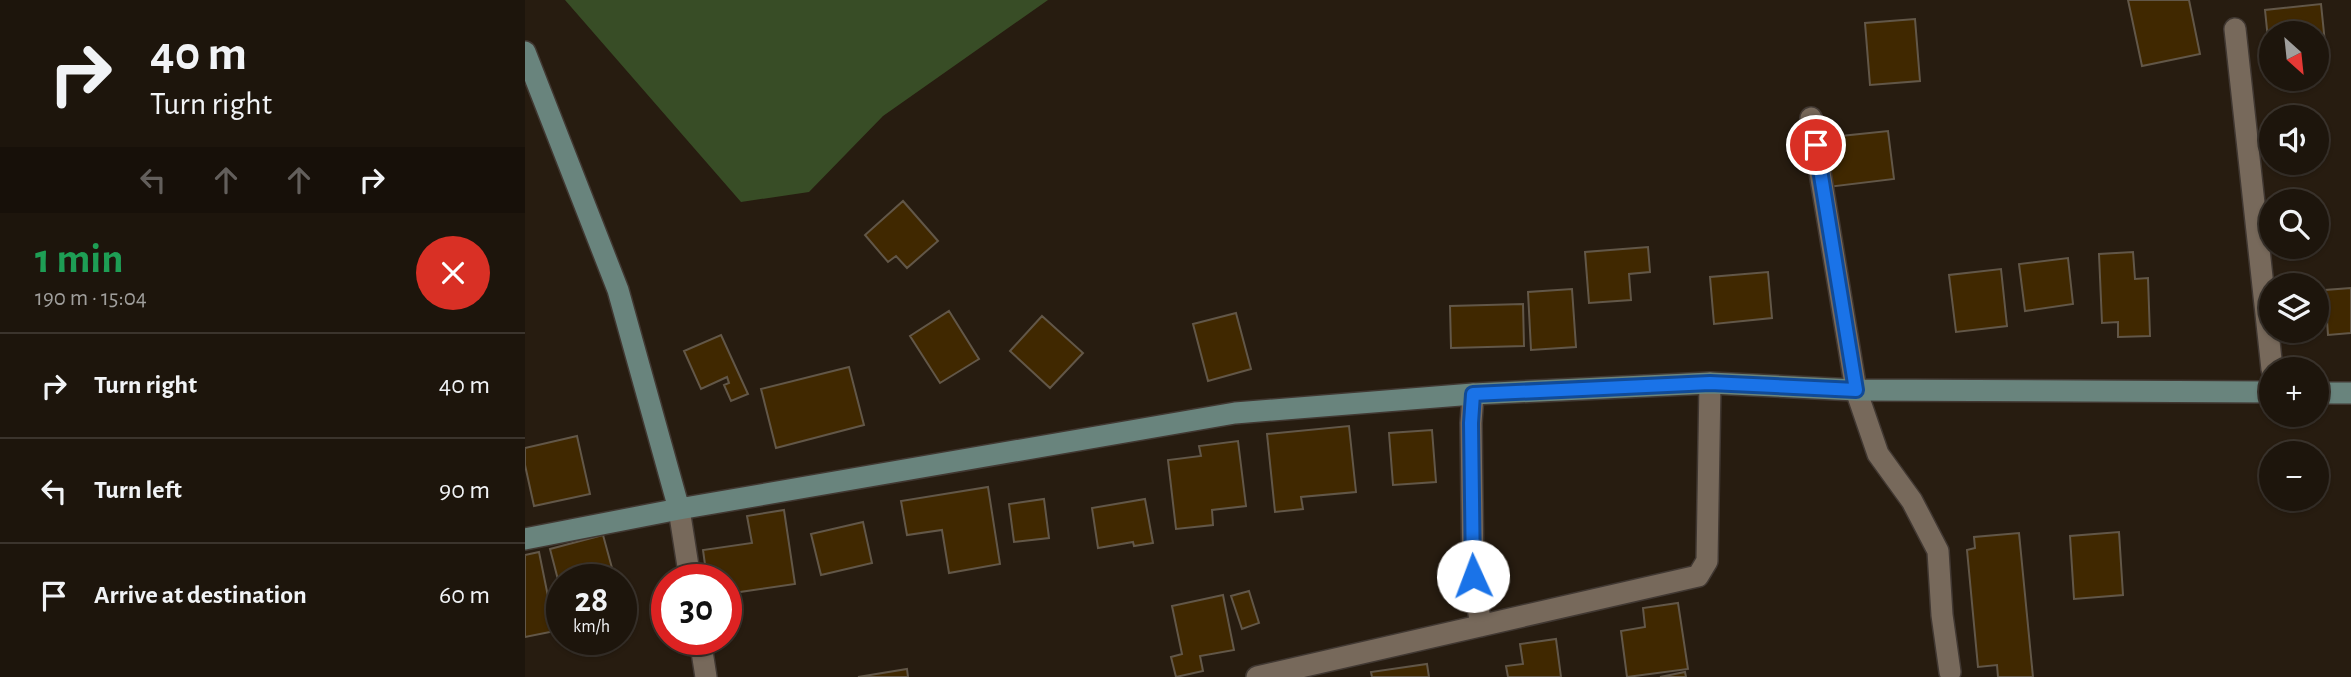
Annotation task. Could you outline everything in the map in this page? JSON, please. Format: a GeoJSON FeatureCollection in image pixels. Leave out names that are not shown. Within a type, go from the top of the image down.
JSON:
{"type":"FeatureCollection","features":[{"type":"Feature","properties":{"kind":"street"},"geometry":{"type":"LineString","coordinates":[[2235,29],[2272,357]]}},
{"type":"Feature","properties":{"kind":"street"},"geometry":{"type":"LineString","coordinates":[[525,52],[618,290],[679,509],[688,564]]}},
{"type":"Feature","properties":{"kind":"street"},"geometry":{"type":"LineString","coordinates":[[1811,118],[1856,390],[1878,454],[1912,501],[1938,551],[1942,615],[1950,672]]}},
{"type":"Feature","properties":{"kind":"street"},"geometry":{"type":"LineString","coordinates":[[525,539],[679,509],[1235,413],[1473,394],[1710,383],[1856,390],[2259,392]]}},
{"type":"Feature","properties":{"kind":"street"},"geometry":{"type":"LineString","coordinates":[[1257,677],[1698,576],[1707,561],[1710,383]]}},
{"type":"Feature","properties":{"kind":"street"},"geometry":{"type":"LineString","coordinates":[[2329,393],[2351,393]]}},
{"type":"Feature","properties":{"kind":"street"},"geometry":{"type":"LineString","coordinates":[[1473,394],[1472,551],[1481,626]]}},
{"type":"Feature","properties":{"kind":"street"},"geometry":{"type":"LineString","coordinates":[[703,655],[706,677]]}},
{"type":"Feature","properties":{"kind":"green space"},"geometry":{"type":"Polygon","coordinates":[[[565,0],[1048,0],[883,116],[809,192],[741,202],[565,0]]]}},
{"type":"Feature","properties":{"kind":"building"},"geometry":{"type":"Polygon","coordinates":[[[2128,0],[2189,0],[2200,54],[2142,66],[2128,0]]]}},
{"type":"Feature","properties":{"kind":"building"},"geometry":{"type":"Polygon","coordinates":[[[2321,4],[2323,21],[2266,21],[2265,10],[2321,4]]]}},
{"type":"Feature","properties":{"kind":"building"},"geometry":{"type":"Polygon","coordinates":[[[1915,19],[1920,81],[1870,85],[1865,23],[1915,19]]]}},
{"type":"Feature","properties":{"kind":"building"},"geometry":{"type":"Polygon","coordinates":[[[1888,131],[1894,179],[1828,187],[1822,138],[1888,131]]]}},
{"type":"Feature","properties":{"kind":"building"},"geometry":{"type":"Polygon","coordinates":[[[903,201],[938,241],[907,268],[896,256],[888,262],[865,235],[903,201]]]}},
{"type":"Feature","properties":{"kind":"building"},"geometry":{"type":"Polygon","coordinates":[[[1648,247],[1650,272],[1629,274],[1631,300],[1589,303],[1585,252],[1648,247]]]}},
{"type":"Feature","properties":{"kind":"building"},"geometry":{"type":"Polygon","coordinates":[[[2133,252],[2135,279],[2148,278],[2150,336],[2118,337],[2118,322],[2102,323],[2099,254],[2133,252]]]}},
{"type":"Feature","properties":{"kind":"building"},"geometry":{"type":"Polygon","coordinates":[[[2068,258],[2073,304],[2025,311],[2019,264],[2068,258]]]}},
{"type":"Feature","properties":{"kind":"building"},"geometry":{"type":"Polygon","coordinates":[[[2001,269],[2007,326],[1956,332],[1949,275],[2001,269]]]}},
{"type":"Feature","properties":{"kind":"building"},"geometry":{"type":"Polygon","coordinates":[[[1768,272],[1772,318],[1714,324],[1710,277],[1768,272]]]}},
{"type":"Feature","properties":{"kind":"building"},"geometry":{"type":"Polygon","coordinates":[[[2351,288],[2351,333],[2329,335],[2329,290],[2351,288]]]}},
{"type":"Feature","properties":{"kind":"building"},"geometry":{"type":"Polygon","coordinates":[[[1572,289],[1576,347],[1531,350],[1528,292],[1572,289]]]}},
{"type":"Feature","properties":{"kind":"building"},"geometry":{"type":"Polygon","coordinates":[[[1523,304],[1524,346],[1451,348],[1450,306],[1523,304]]]}},
{"type":"Feature","properties":{"kind":"building"},"geometry":{"type":"Polygon","coordinates":[[[949,311],[979,359],[940,383],[910,336],[949,311]]]}},
{"type":"Feature","properties":{"kind":"building"},"geometry":{"type":"Polygon","coordinates":[[[1236,313],[1251,369],[1208,381],[1193,324],[1236,313]]]}},
{"type":"Feature","properties":{"kind":"building"},"geometry":{"type":"Polygon","coordinates":[[[1042,316],[1083,353],[1050,388],[1010,351],[1042,316]]]}},
{"type":"Feature","properties":{"kind":"building"},"geometry":{"type":"Polygon","coordinates":[[[721,335],[748,394],[731,401],[724,385],[729,383],[727,377],[701,389],[684,351],[721,335]]]}},
{"type":"Feature","properties":{"kind":"building"},"geometry":{"type":"Polygon","coordinates":[[[849,367],[864,425],[776,448],[761,389],[849,367]]]}},
{"type":"Feature","properties":{"kind":"building"},"geometry":{"type":"Polygon","coordinates":[[[1349,426],[1356,492],[1301,497],[1303,509],[1275,512],[1267,434],[1349,426]]]}},
{"type":"Feature","properties":{"kind":"building"},"geometry":{"type":"Polygon","coordinates":[[[1432,430],[1436,482],[1393,485],[1389,433],[1432,430]]]}},
{"type":"Feature","properties":{"kind":"building"},"geometry":{"type":"Polygon","coordinates":[[[577,436],[590,494],[534,506],[525,465],[525,448],[577,436]]]}},
{"type":"Feature","properties":{"kind":"building"},"geometry":{"type":"Polygon","coordinates":[[[1238,441],[1246,506],[1212,510],[1213,525],[1176,529],[1168,460],[1201,456],[1199,446],[1238,441]]]}},
{"type":"Feature","properties":{"kind":"building"},"geometry":{"type":"Polygon","coordinates":[[[988,487],[1000,564],[949,573],[942,530],[907,535],[901,501],[988,487]]]}},
{"type":"Feature","properties":{"kind":"building"},"geometry":{"type":"Polygon","coordinates":[[[1044,499],[1049,538],[1014,542],[1009,504],[1044,499]]]}},
{"type":"Feature","properties":{"kind":"building"},"geometry":{"type":"Polygon","coordinates":[[[1145,499],[1153,543],[1134,546],[1133,542],[1098,548],[1092,508],[1145,499]]]}},
{"type":"Feature","properties":{"kind":"building"},"geometry":{"type":"Polygon","coordinates":[[[784,510],[795,584],[742,592],[742,564],[705,564],[703,550],[752,543],[747,516],[784,510]]]}},
{"type":"Feature","properties":{"kind":"building"},"geometry":{"type":"Polygon","coordinates":[[[863,522],[872,563],[821,575],[811,534],[863,522]]]}},
{"type":"Feature","properties":{"kind":"building"},"geometry":{"type":"Polygon","coordinates":[[[2119,532],[2123,595],[2074,599],[2070,536],[2119,532]]]}},
{"type":"Feature","properties":{"kind":"building"},"geometry":{"type":"Polygon","coordinates":[[[2019,533],[2033,677],[1998,677],[1997,665],[1978,667],[1967,550],[1975,548],[1974,537],[2019,533]]]}},
{"type":"Feature","properties":{"kind":"building"},"geometry":{"type":"Polygon","coordinates":[[[603,535],[611,564],[554,564],[550,549],[603,535]]]}},
{"type":"Feature","properties":{"kind":"building"},"geometry":{"type":"Polygon","coordinates":[[[539,552],[546,587],[546,633],[525,637],[525,555],[539,552]]]}},
{"type":"Feature","properties":{"kind":"building"},"geometry":{"type":"Polygon","coordinates":[[[1249,591],[1259,623],[1242,629],[1231,596],[1249,591]]]}},
{"type":"Feature","properties":{"kind":"building"},"geometry":{"type":"Polygon","coordinates":[[[1223,595],[1234,650],[1200,656],[1203,671],[1176,677],[1171,657],[1182,654],[1172,606],[1223,595]]]}},
{"type":"Feature","properties":{"kind":"building"},"geometry":{"type":"Polygon","coordinates":[[[1678,603],[1688,669],[1627,677],[1621,631],[1645,627],[1643,608],[1678,603]]]}},
{"type":"Feature","properties":{"kind":"building"},"geometry":{"type":"Polygon","coordinates":[[[1556,639],[1561,677],[1508,677],[1506,666],[1523,664],[1520,644],[1556,639]]]}},
{"type":"Feature","properties":{"kind":"building"},"geometry":{"type":"Polygon","coordinates":[[[1427,664],[1429,677],[1372,677],[1371,672],[1427,664]]]}},
{"type":"Feature","properties":{"kind":"building"},"geometry":{"type":"Polygon","coordinates":[[[907,669],[908,677],[858,677],[907,669]]]}},
{"type":"Feature","properties":{"kind":"building"},"geometry":{"type":"Polygon","coordinates":[[[1685,672],[1686,677],[1660,677],[1685,672]]]}},
{"type":"Feature","properties":{"kind":"route"},"geometry":{"type":"LineString","coordinates":[[1473,576],[1473,394],[1710,383],[1856,390],[1816,145]]}}]}
